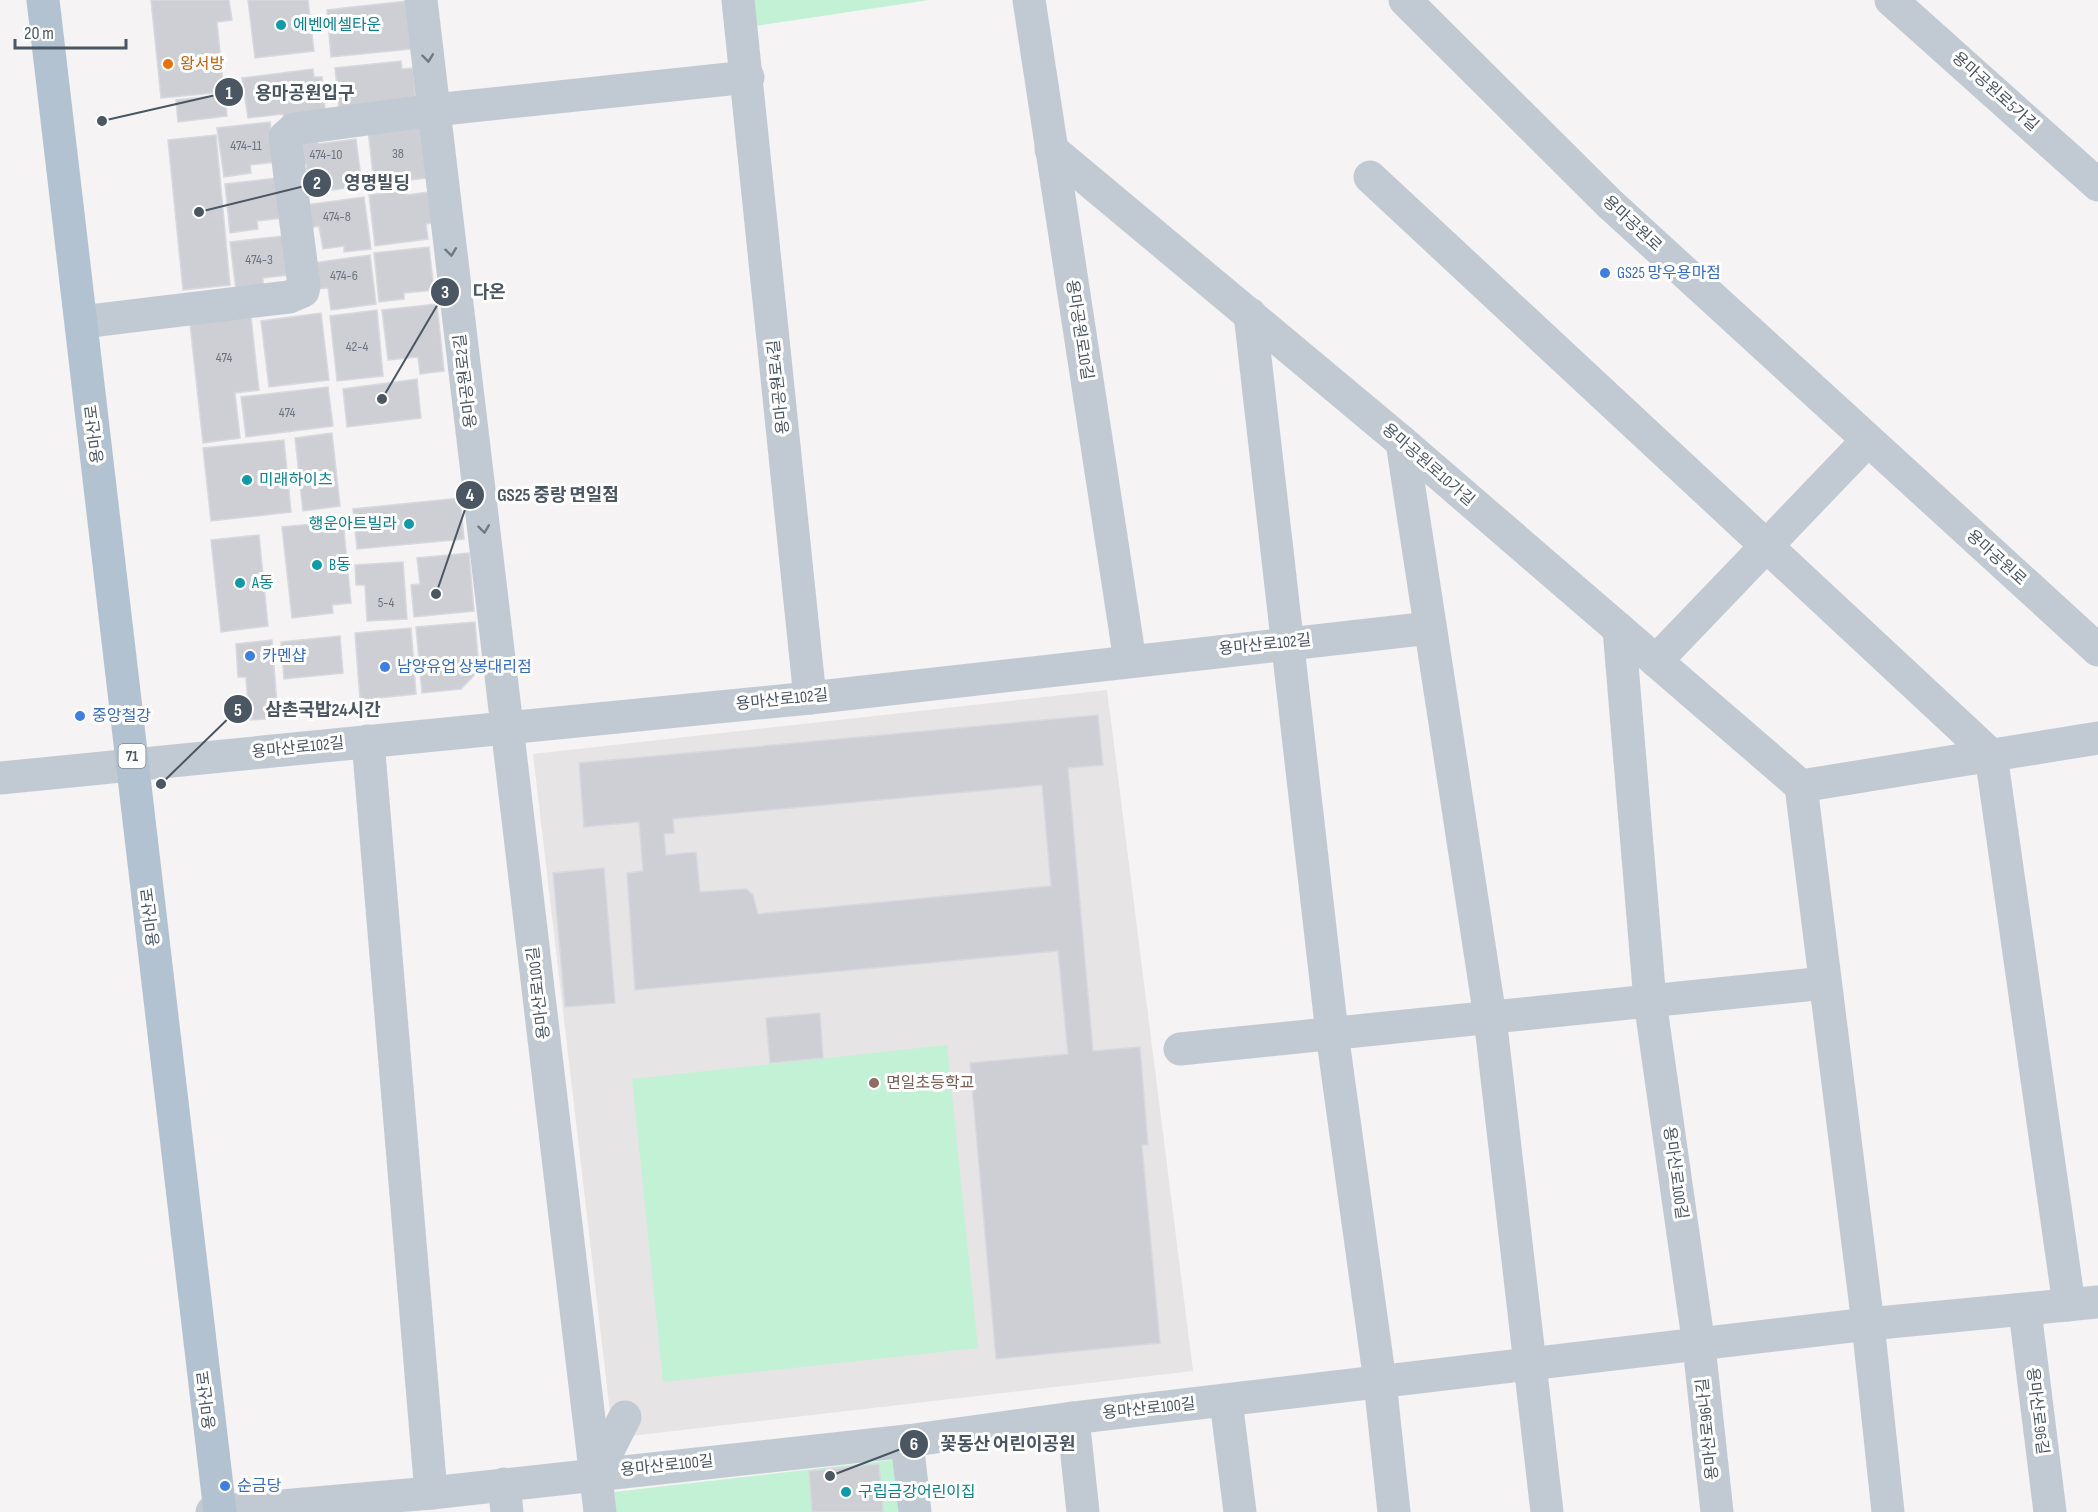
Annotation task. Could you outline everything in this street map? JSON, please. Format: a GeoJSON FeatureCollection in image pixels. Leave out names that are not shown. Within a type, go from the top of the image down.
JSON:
{"type":"FeatureCollection","features":[{"type":"Feature","properties":{"kind":"main road","name":"용마산로"},"geometry":{"type":"LineString","coordinates":[[43,0],[133,764],[217,1512]]}},
{"type":"Feature","properties":{"kind":"street","name":"용마공원로2길"},"geometry":{"type":"LineString","coordinates":[[421,0],[507,727]]}},
{"type":"Feature","properties":{"kind":"street","name":"용마공원로4길"},"geometry":{"type":"LineString","coordinates":[[738,0],[748,77],[810,698]]}},
{"type":"Feature","properties":{"kind":"street","name":"용마공원로10길"},"geometry":{"type":"LineString","coordinates":[[1029,0],[1130,660]]}},
{"type":"Feature","properties":{"kind":"street","name":"용마공원로"},"geometry":{"type":"LineString","coordinates":[[1405,0],[1610,204],[2098,650]]}},
{"type":"Feature","properties":{"kind":"street","name":"용마공원로5가길"},"geometry":{"type":"LineString","coordinates":[[1891,0],[2098,184]]}},
{"type":"Feature","properties":{"kind":"street"},"geometry":{"type":"LineString","coordinates":[[82,322],[297,295],[303,291],[285,137],[294,129],[434,110],[748,77]]}},
{"type":"Feature","properties":{"kind":"street","name":"용마공원로10가길"},"geometry":{"type":"LineString","coordinates":[[1051,148],[1402,442],[1802,786]]}},
{"type":"Feature","properties":{"kind":"street"},"geometry":{"type":"LineString","coordinates":[[1370,177],[1991,754],[2084,1304]]}},
{"type":"Feature","properties":{"kind":"street"},"geometry":{"type":"LineString","coordinates":[[1250,314],[1332,1033],[1380,1382],[1394,1512]]}},
{"type":"Feature","properties":{"kind":"street"},"geometry":{"type":"LineString","coordinates":[[1656,661],[1868,441]]}},
{"type":"Feature","properties":{"kind":"street"},"geometry":{"type":"LineString","coordinates":[[1402,442],[1490,1017],[1547,1512]]}},
{"type":"Feature","properties":{"kind":"street","name":"용마산로102길"},"geometry":{"type":"LineString","coordinates":[[0,778],[810,698],[1287,642],[1430,628]]}},
{"type":"Feature","properties":{"kind":"street","name":"용마산로100길"},"geometry":{"type":"LineString","coordinates":[[1620,629],[1650,1001],[1699,1346]]}},
{"type":"Feature","properties":{"kind":"street","name":"용마산로100길"},"geometry":{"type":"LineString","coordinates":[[507,727],[596,1474]]}},
{"type":"Feature","properties":{"kind":"street"},"geometry":{"type":"LineString","coordinates":[[1888,1512],[1868,1324],[1802,786],[2098,738]]}},
{"type":"Feature","properties":{"kind":"street"},"geometry":{"type":"LineString","coordinates":[[368,741],[431,1493]]}},
{"type":"Feature","properties":{"kind":"street"},"geometry":{"type":"LineString","coordinates":[[1180,1049],[1825,983]]}},
{"type":"Feature","properties":{"kind":"street","name":"용마산로100길"},"geometry":{"type":"LineString","coordinates":[[217,1512],[431,1493],[506,1498],[596,1474],[907,1441],[1073,1418],[1699,1346],[1868,1324],[2084,1304]]}},
{"type":"Feature","properties":{"kind":"street","name":"용마산로96길"},"geometry":{"type":"LineString","coordinates":[[2025,1311],[2050,1512]]}},
{"type":"Feature","properties":{"kind":"street","name":"용마산로96나길"},"geometry":{"type":"LineString","coordinates":[[1699,1346],[1717,1512]]}},
{"type":"Feature","properties":{"kind":"street"},"geometry":{"type":"LineString","coordinates":[[1226,1401],[1240,1512]]}},
{"type":"Feature","properties":{"kind":"street"},"geometry":{"type":"LineString","coordinates":[[600,1512],[596,1474],[624,1417]]}},
{"type":"Feature","properties":{"kind":"street"},"geometry":{"type":"LineString","coordinates":[[1073,1418],[1083,1512]]}},
{"type":"Feature","properties":{"kind":"street"},"geometry":{"type":"LineString","coordinates":[[907,1441],[915,1512]]}},
{"type":"Feature","properties":{"kind":"shaded area"},"geometry":{"type":"Polygon","coordinates":[[[1107,690],[1193,1371],[613,1438],[533,754],[1107,690]]]}},
{"type":"Feature","properties":{"kind":"green space"},"geometry":{"type":"Polygon","coordinates":[[[740,0],[929,0],[742,28],[740,0]]]}},
{"type":"Feature","properties":{"kind":"green space"},"geometry":{"type":"Polygon","coordinates":[[[947,1045],[978,1348],[663,1382],[632,1079],[947,1045]]]}},
{"type":"Feature","properties":{"kind":"green space"},"geometry":{"type":"Polygon","coordinates":[[[900,1459],[906,1512],[616,1512],[614,1492],[900,1459]]]}},
{"type":"Feature","properties":{"kind":"building"},"geometry":{"type":"Polygon","coordinates":[[[151,0],[229,0],[232,20],[217,22],[224,92],[161,98],[151,0]]]}},
{"type":"Feature","properties":{"kind":"building","name":"에벤에셀타운"},"geometry":{"type":"Polygon","coordinates":[[[248,0],[308,0],[314,51],[255,58],[248,0]]]}},
{"type":"Feature","properties":{"kind":"building"},"geometry":{"type":"Polygon","coordinates":[[[406,1],[411,49],[331,57],[327,10],[406,1]]]}},
{"type":"Feature","properties":{"kind":"building"},"geometry":{"type":"Polygon","coordinates":[[[401,61],[402,69],[413,68],[416,102],[340,119],[335,68],[401,61]]]}},
{"type":"Feature","properties":{"kind":"building"},"geometry":{"type":"Polygon","coordinates":[[[313,69],[314,77],[322,77],[325,109],[285,125],[283,114],[248,118],[242,78],[313,69]]]}},
{"type":"Feature","properties":{"kind":"building"},"geometry":{"type":"Polygon","coordinates":[[[225,95],[227,116],[178,122],[176,100],[225,95]]]}},
{"type":"Feature","properties":{"kind":"building"},"geometry":{"type":"Polygon","coordinates":[[[270,122],[275,162],[250,165],[251,173],[224,177],[217,128],[270,122]]]}},
{"type":"Feature","properties":{"kind":"building"},"geometry":{"type":"Polygon","coordinates":[[[421,123],[427,178],[374,184],[368,129],[421,123]]]}},
{"type":"Feature","properties":{"kind":"building"},"geometry":{"type":"Polygon","coordinates":[[[316,134],[318,144],[356,139],[362,186],[309,193],[306,164],[295,165],[292,137],[316,134]]]}},
{"type":"Feature","properties":{"kind":"building"},"geometry":{"type":"Polygon","coordinates":[[[216,135],[230,285],[183,290],[168,140],[216,135]]]}},
{"type":"Feature","properties":{"kind":"building"},"geometry":{"type":"Polygon","coordinates":[[[277,178],[282,218],[257,221],[258,229],[230,233],[225,184],[277,178]]]}},
{"type":"Feature","properties":{"kind":"building"},"geometry":{"type":"Polygon","coordinates":[[[406,190],[407,195],[428,192],[432,223],[426,224],[428,239],[375,246],[369,195],[406,190]]]}},
{"type":"Feature","properties":{"kind":"building"},"geometry":{"type":"Polygon","coordinates":[[[364,197],[371,249],[344,252],[344,246],[323,249],[319,226],[309,228],[306,205],[364,197]]]}},
{"type":"Feature","properties":{"kind":"building"},"geometry":{"type":"Polygon","coordinates":[[[283,236],[288,275],[263,278],[263,287],[236,290],[230,242],[283,236]]]}},
{"type":"Feature","properties":{"kind":"building"},"geometry":{"type":"Polygon","coordinates":[[[429,247],[434,290],[404,293],[404,299],[379,302],[374,253],[429,247]]]}},
{"type":"Feature","properties":{"kind":"building"},"geometry":{"type":"Polygon","coordinates":[[[370,255],[376,304],[331,310],[328,288],[317,289],[313,263],[370,255]]]}},
{"type":"Feature","properties":{"kind":"building"},"geometry":{"type":"Polygon","coordinates":[[[437,304],[444,371],[420,374],[418,357],[388,360],[382,310],[437,304]]]}},
{"type":"Feature","properties":{"kind":"building"},"geometry":{"type":"Polygon","coordinates":[[[377,310],[383,376],[337,381],[330,316],[377,310]]]}},
{"type":"Feature","properties":{"kind":"building"},"geometry":{"type":"Polygon","coordinates":[[[321,313],[329,380],[269,387],[261,321],[321,313]]]}},
{"type":"Feature","properties":{"kind":"building"},"geometry":{"type":"Polygon","coordinates":[[[251,317],[259,390],[235,393],[240,438],[203,443],[190,324],[251,317]]]}},
{"type":"Feature","properties":{"kind":"building"},"geometry":{"type":"Polygon","coordinates":[[[417,379],[421,418],[347,427],[343,389],[417,379]]]}},
{"type":"Feature","properties":{"kind":"building"},"geometry":{"type":"Polygon","coordinates":[[[328,387],[333,426],[246,437],[241,397],[328,387]]]}},
{"type":"Feature","properties":{"kind":"building"},"geometry":{"type":"Polygon","coordinates":[[[332,433],[340,506],[303,511],[295,438],[332,433]]]}},
{"type":"Feature","properties":{"kind":"building","name":"미래하이츠"},"geometry":{"type":"Polygon","coordinates":[[[284,440],[291,512],[211,521],[203,448],[284,440]]]}},
{"type":"Feature","properties":{"kind":"building","name":"행운아트빌라"},"geometry":{"type":"Polygon","coordinates":[[[460,498],[464,539],[357,549],[353,509],[460,498]]]}},
{"type":"Feature","properties":{"kind":"building","name":"B동"},"geometry":{"type":"Polygon","coordinates":[[[343,521],[351,603],[332,605],[333,613],[292,618],[282,527],[343,521]]]}},
{"type":"Feature","properties":{"kind":"building","name":"A동"},"geometry":{"type":"Polygon","coordinates":[[[259,535],[268,626],[221,632],[211,540],[259,535]]]}},
{"type":"Feature","properties":{"kind":"building"},"geometry":{"type":"Polygon","coordinates":[[[469,553],[474,611],[414,617],[411,585],[420,584],[417,558],[469,553]]]}},
{"type":"Feature","properties":{"kind":"building"},"geometry":{"type":"Polygon","coordinates":[[[403,562],[407,619],[367,621],[365,585],[356,585],[355,565],[403,562]]]}},
{"type":"Feature","properties":{"kind":"building"},"geometry":{"type":"Polygon","coordinates":[[[475,622],[479,670],[461,689],[422,693],[416,627],[475,622]]]}},
{"type":"Feature","properties":{"kind":"building"},"geometry":{"type":"Polygon","coordinates":[[[411,628],[416,694],[360,700],[355,633],[411,628]]]}},
{"type":"Feature","properties":{"kind":"building"},"geometry":{"type":"Polygon","coordinates":[[[340,636],[343,673],[284,679],[281,642],[340,636]]]}},
{"type":"Feature","properties":{"kind":"building"},"geometry":{"type":"Polygon","coordinates":[[[272,640],[278,718],[249,720],[246,677],[238,677],[236,644],[272,640]]]}},
{"type":"Feature","properties":{"kind":"building"},"geometry":{"type":"Polygon","coordinates":[[[1098,715],[1103,765],[1068,768],[1093,1051],[1140,1047],[1148,1145],[1142,1145],[1160,1343],[996,1359],[970,1063],[1068,1054],[1058,951],[635,990],[627,873],[643,871],[639,822],[584,827],[579,763],[1098,715]],[[1042,785],[673,819],[674,833],[664,834],[666,855],[696,852],[700,892],[746,889],[753,895],[758,914],[1051,886],[1042,785]]]}},
{"type":"Feature","properties":{"kind":"building"},"geometry":{"type":"Polygon","coordinates":[[[604,868],[615,1003],[565,1007],[553,873],[604,868]]]}},
{"type":"Feature","properties":{"kind":"building"},"geometry":{"type":"Polygon","coordinates":[[[820,1013],[823,1058],[770,1063],[766,1018],[820,1013]]]}},
{"type":"Feature","properties":{"kind":"building","name":"구립금강어린이집"},"geometry":{"type":"Polygon","coordinates":[[[879,1464],[883,1512],[812,1512],[809,1471],[879,1464]]]}},
{"type":"Feature","properties":{"kind":"place","name":"에벤에셀타운"},"geometry":{"type":"Point","coordinates":[281,25]}},
{"type":"Feature","properties":{"kind":"place","name":"왕서방"},"geometry":{"type":"Point","coordinates":[168,64]}},
{"type":"Feature","properties":{"kind":"place","name":"용마공원입구"},"geometry":{"type":"Point","coordinates":[102,121]}},
{"type":"Feature","properties":{"kind":"place","name":"영명빌딩"},"geometry":{"type":"Point","coordinates":[199,212]}},
{"type":"Feature","properties":{"kind":"place","name":"GS25 망우용마점"},"geometry":{"type":"Point","coordinates":[1605,273]}},
{"type":"Feature","properties":{"kind":"place","name":"다온"},"geometry":{"type":"Point","coordinates":[382,399]}},
{"type":"Feature","properties":{"kind":"place","name":"미래하이츠"},"geometry":{"type":"Point","coordinates":[247,480]}},
{"type":"Feature","properties":{"kind":"place","name":"행운아트빌라"},"geometry":{"type":"Point","coordinates":[409,524]}},
{"type":"Feature","properties":{"kind":"place","name":"B동"},"geometry":{"type":"Point","coordinates":[317,565]}},
{"type":"Feature","properties":{"kind":"place","name":"A동"},"geometry":{"type":"Point","coordinates":[240,583]}},
{"type":"Feature","properties":{"kind":"place","name":"GS25 중랑 면일점"},"geometry":{"type":"Point","coordinates":[436,594]}},
{"type":"Feature","properties":{"kind":"place","name":"카멘샵"},"geometry":{"type":"Point","coordinates":[250,656]}},
{"type":"Feature","properties":{"kind":"place","name":"남양유업 상봉대리점"},"geometry":{"type":"Point","coordinates":[385,667]}},
{"type":"Feature","properties":{"kind":"place","name":"중앙철강"},"geometry":{"type":"Point","coordinates":[80,716]}},
{"type":"Feature","properties":{"kind":"place","name":"삼촌국밥24시간"},"geometry":{"type":"Point","coordinates":[161,784]}},
{"type":"Feature","properties":{"kind":"place","name":"면일초등학교"},"geometry":{"type":"Point","coordinates":[874,1083]}},
{"type":"Feature","properties":{"kind":"place","name":"꽃동산 어린이공원"},"geometry":{"type":"Point","coordinates":[830,1476]}},
{"type":"Feature","properties":{"kind":"place","name":"순금당"},"geometry":{"type":"Point","coordinates":[225,1486]}},
{"type":"Feature","properties":{"kind":"place","name":"구립금강어린이집"},"geometry":{"type":"Point","coordinates":[846,1492]}}]}
